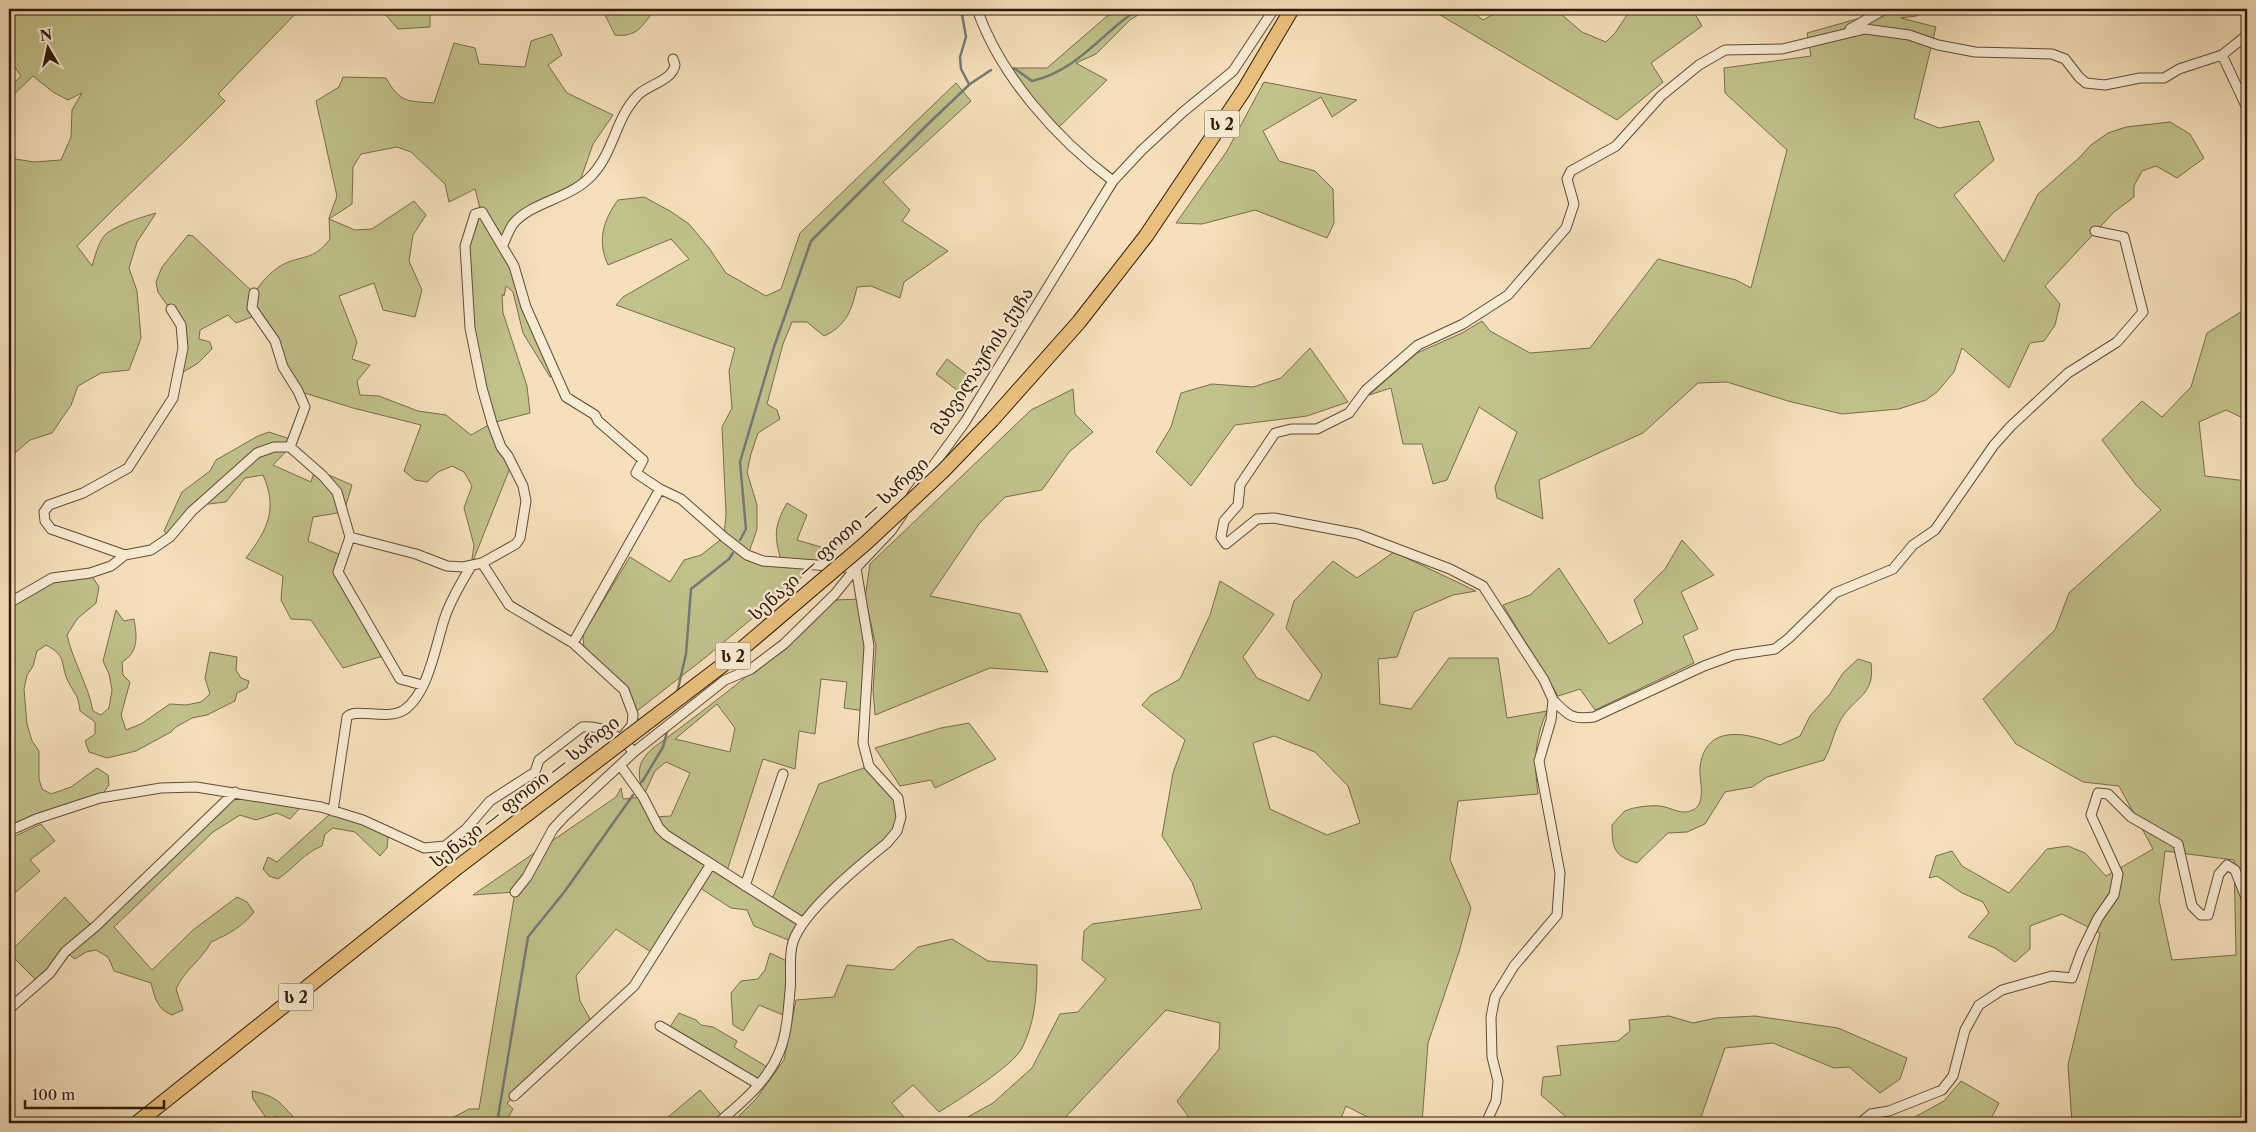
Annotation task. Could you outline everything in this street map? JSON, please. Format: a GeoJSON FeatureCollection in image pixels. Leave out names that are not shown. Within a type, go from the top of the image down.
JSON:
{"type":"FeatureCollection","features":[{"type":"Feature","properties":{"kind":"highway","name":"სენაკი — ფოთი — სარფი"},"geometry":{"type":"LineString","coordinates":[[137,1123],[454,870],[724,664],[866,543],[943,471],[992,420],[1079,322],[1146,236],[1244,90],[1292,9]]}},
{"type":"Feature","properties":{"kind":"street"},"geometry":{"type":"LineString","coordinates":[[977,9],[998,56],[1027,96],[1086,160],[1113,181]]}},
{"type":"Feature","properties":{"kind":"street","name":"მახვილაურის ქუჩა"},"geometry":{"type":"LineString","coordinates":[[516,892],[527,877],[553,829],[634,752],[725,680],[751,669],[784,644],[835,594],[856,568],[891,531],[906,510],[916,487],[965,422],[1113,181],[1142,150],[1183,112],[1233,71],[1274,9]]}},
{"type":"Feature","properties":{"kind":"street"},"geometry":{"type":"LineString","coordinates":[[1841,35],[1886,9]]}},
{"type":"Feature","properties":{"kind":"street"},"geometry":{"type":"LineString","coordinates":[[2095,231],[2124,237],[2143,312],[2117,342],[2068,373],[2010,426],[1994,444],[1935,530],[1913,545],[1893,569],[1836,593],[1789,638],[1774,648],[1734,655],[1704,666],[1594,717],[1580,719],[1568,716],[1553,700],[1544,680],[1483,586],[1463,575],[1358,534],[1274,518],[1257,519],[1242,529],[1226,544],[1221,537],[1224,521],[1238,505],[1240,486],[1275,433],[1291,429],[1317,429],[1349,413],[1366,390],[1418,345],[1463,324],[1508,295],[1566,228],[1574,204],[1567,179],[1571,171],[1616,146],[1661,96],[1699,65],[1725,50],[1782,49],[1865,29],[1909,35],[1938,45],[1975,52],[2052,54],[2065,59],[2079,77],[2086,82],[2105,85],[2140,78],[2164,78],[2179,69],[2222,55],[2247,35]]}},
{"type":"Feature","properties":{"kind":"street"},"geometry":{"type":"LineString","coordinates":[[2222,55],[2247,108]]}},
{"type":"Feature","properties":{"kind":"street"},"geometry":{"type":"LineString","coordinates":[[503,245],[514,224],[523,216],[573,190],[593,174],[601,163],[620,120],[631,103],[645,89],[670,75],[675,65],[674,59]]}},
{"type":"Feature","properties":{"kind":"street"},"geometry":{"type":"LineString","coordinates":[[350,537],[416,554],[447,566],[471,566],[482,563],[516,544],[520,538],[526,501],[523,486],[508,456],[501,447],[492,423],[482,388],[470,328],[465,246],[475,214],[482,212],[514,266],[526,308],[566,397],[595,415],[598,421],[643,460],[636,473],[660,489],[681,499],[747,555],[763,560],[856,568],[869,646],[863,743],[869,766],[898,798],[901,817],[897,831],[888,844],[802,922],[793,942],[789,962],[788,1017],[778,1055],[753,1093],[718,1123]]}},
{"type":"Feature","properties":{"kind":"street"},"geometry":{"type":"LineString","coordinates":[[254,294],[252,308],[274,341],[283,367],[298,391],[305,407],[290,447]]}},
{"type":"Feature","properties":{"kind":"street"},"geometry":{"type":"LineString","coordinates":[[171,308],[181,325],[183,348],[173,398],[128,468],[83,493],[49,505],[44,512],[45,521],[51,529],[125,554],[151,550],[170,537],[192,511],[257,453],[274,447],[290,447],[323,476],[337,492],[350,537],[338,572],[400,678],[422,685]]}},
{"type":"Feature","properties":{"kind":"street"},"geometry":{"type":"LineString","coordinates":[[573,644],[660,489]]}},
{"type":"Feature","properties":{"kind":"street"},"geometry":{"type":"LineString","coordinates":[[9,603],[52,578],[90,573],[111,566],[125,554]]}},
{"type":"Feature","properties":{"kind":"street"},"geometry":{"type":"LineString","coordinates":[[482,563],[509,606],[573,644],[624,690],[633,714],[632,725],[621,738]]}},
{"type":"Feature","properties":{"kind":"street"},"geometry":{"type":"LineString","coordinates":[[333,811],[347,717],[356,712],[375,716],[391,715],[404,710],[416,698],[437,649],[445,616],[471,566]]}},
{"type":"Feature","properties":{"kind":"street"},"geometry":{"type":"LineString","coordinates":[[1486,1123],[1496,1101],[1498,1081],[1492,1057],[1491,1017],[1495,997],[1514,966],[1557,915],[1560,872],[1539,761],[1551,720],[1553,700]]}},
{"type":"Feature","properties":{"kind":"street"},"geometry":{"type":"LineString","coordinates":[[9,831],[66,808],[127,792],[196,787],[235,792],[333,811],[363,820],[424,848],[445,846],[466,829],[490,801],[535,772],[538,760],[582,727],[602,728],[621,738],[634,752]]}},
{"type":"Feature","properties":{"kind":"street"},"geometry":{"type":"LineString","coordinates":[[620,765],[643,797],[659,828],[710,864],[802,922]]}},
{"type":"Feature","properties":{"kind":"street"},"geometry":{"type":"LineString","coordinates":[[745,886],[783,774]]}},
{"type":"Feature","properties":{"kind":"street"},"geometry":{"type":"LineString","coordinates":[[9,1009],[50,973],[65,952],[96,926],[235,792]]}},
{"type":"Feature","properties":{"kind":"street"},"geometry":{"type":"LineString","coordinates":[[1860,1123],[1871,1114],[1889,1111],[1942,1090],[1953,1076],[1965,1030],[1979,1005],[2010,988],[2052,976],[2072,978],[2081,953],[2098,918],[2114,895],[2118,874],[2091,815],[2098,794],[2108,794],[2131,817],[2178,844],[2192,906],[2201,915],[2208,915],[2219,874],[2228,865],[2235,870],[2247,900]]}},
{"type":"Feature","properties":{"kind":"street"},"geometry":{"type":"LineString","coordinates":[[514,1096],[634,986],[710,864]]}},
{"type":"Feature","properties":{"kind":"street"},"geometry":{"type":"LineString","coordinates":[[660,1026],[758,1084]]}},
{"type":"Feature","properties":{"kind":"green space"},"geometry":{"type":"Polygon","coordinates":[[[9,9],[300,9],[218,94],[225,101],[77,246],[92,266],[100,243],[108,232],[128,222],[156,213],[137,242],[129,268],[137,291],[141,338],[129,370],[101,373],[78,386],[71,405],[52,433],[30,440],[9,458],[9,158],[34,162],[61,160],[71,137],[72,110],[82,93],[68,100],[53,92],[33,76],[9,99],[9,88],[21,76],[9,59],[9,9]]]}},
{"type":"Feature","properties":{"kind":"green space"},"geometry":{"type":"Polygon","coordinates":[[[386,9],[430,9],[430,27],[398,29],[384,13],[386,9]]]}},
{"type":"Feature","properties":{"kind":"green space"},"geometry":{"type":"Polygon","coordinates":[[[602,9],[655,9],[639,29],[629,34],[615,35],[602,9]]]}},
{"type":"Feature","properties":{"kind":"green space"},"geometry":{"type":"Polygon","coordinates":[[[1120,9],[1148,9],[1130,20],[1096,54],[1076,63],[1107,80],[1056,130],[1012,78],[1014,68],[1047,68],[1106,17],[1120,9]]]}},
{"type":"Feature","properties":{"kind":"green space"},"geometry":{"type":"Polygon","coordinates":[[[1430,9],[1468,9],[1483,20],[1503,9],[1555,9],[1582,32],[1606,42],[1615,33],[1631,9],[1692,9],[1702,26],[1651,63],[1663,82],[1617,120],[1430,9]]]}},
{"type":"Feature","properties":{"kind":"green space"},"geometry":{"type":"Polygon","coordinates":[[[1879,9],[1931,9],[1916,16],[1901,18],[1936,27],[1914,118],[1939,128],[1979,121],[1994,160],[1954,195],[2004,262],[2038,194],[2091,145],[2108,133],[2126,127],[2170,122],[2190,134],[2204,158],[2177,178],[2156,166],[2142,171],[2134,186],[2134,197],[2114,212],[2045,286],[2060,304],[2055,325],[2044,341],[2030,343],[2009,388],[1962,348],[1954,372],[1937,392],[1926,400],[1899,409],[1842,414],[1788,401],[1727,382],[1698,383],[1643,433],[1539,480],[1543,519],[1497,498],[1495,487],[1517,432],[1479,407],[1447,480],[1433,484],[1422,444],[1403,444],[1391,388],[1369,395],[1417,353],[1462,333],[1482,321],[1490,331],[1530,353],[1590,348],[1658,259],[1736,280],[1751,288],[1787,150],[1725,93],[1724,68],[1811,56],[1807,33],[1878,13],[1879,9]]]}},
{"type":"Feature","properties":{"kind":"green space"},"geometry":{"type":"Polygon","coordinates":[[[552,34],[562,55],[548,65],[567,93],[613,115],[593,144],[579,184],[527,210],[503,245],[557,374],[550,377],[523,333],[513,292],[506,286],[504,296],[502,294],[503,313],[527,386],[530,413],[492,423],[467,307],[470,226],[481,212],[475,189],[449,202],[445,184],[411,152],[397,147],[361,154],[353,167],[352,204],[329,219],[337,196],[316,101],[339,87],[343,77],[386,78],[396,92],[405,99],[434,103],[454,43],[475,48],[479,64],[525,67],[531,41],[552,34]]]}},
{"type":"Feature","properties":{"kind":"green space"},"geometry":{"type":"Polygon","coordinates":[[[1264,82],[1357,100],[1332,117],[1321,97],[1263,131],[1279,161],[1315,171],[1333,189],[1334,223],[1327,238],[1255,210],[1202,224],[1176,223],[1227,151],[1264,82]]]}},
{"type":"Feature","properties":{"kind":"green space"},"geometry":{"type":"Polygon","coordinates":[[[956,83],[971,101],[883,182],[910,210],[902,221],[948,251],[904,282],[900,298],[871,286],[857,287],[853,303],[843,322],[832,332],[824,336],[807,322],[792,322],[783,344],[767,404],[777,410],[780,419],[758,433],[751,454],[747,472],[757,505],[757,529],[748,555],[781,560],[776,531],[787,503],[807,515],[797,540],[831,550],[816,565],[706,657],[637,711],[628,687],[584,651],[583,634],[630,557],[670,582],[684,560],[701,555],[724,537],[726,514],[722,427],[732,408],[729,371],[735,348],[616,305],[623,297],[689,259],[671,239],[608,265],[602,240],[605,223],[609,215],[618,200],[644,197],[689,224],[726,273],[766,296],[781,289],[800,233],[956,83]]]}},
{"type":"Feature","properties":{"kind":"green space"},"geometry":{"type":"Polygon","coordinates":[[[414,201],[426,215],[413,235],[409,261],[422,290],[415,317],[383,310],[374,283],[339,296],[357,342],[352,359],[370,365],[357,381],[360,395],[379,396],[418,411],[446,415],[471,435],[492,423],[512,463],[471,566],[474,545],[464,508],[472,486],[464,472],[452,466],[438,472],[427,482],[415,480],[404,471],[421,425],[353,408],[298,391],[257,315],[236,323],[228,315],[200,330],[199,339],[210,342],[212,349],[197,364],[178,375],[181,325],[158,292],[156,282],[162,267],[188,235],[193,236],[254,293],[266,278],[282,265],[318,251],[330,239],[329,219],[355,230],[372,229],[414,201]]]}},
{"type":"Feature","properties":{"kind":"green space"},"geometry":{"type":"Polygon","coordinates":[[[2247,308],[2247,420],[2226,410],[2199,422],[2205,476],[2247,481],[2247,1123],[2072,1123],[2068,1065],[2100,933],[2062,914],[2030,926],[2030,949],[2015,962],[1995,948],[1968,937],[1989,913],[1983,902],[1962,893],[1937,876],[1929,878],[1936,856],[1952,851],[1962,866],[2009,893],[2047,849],[2068,846],[2085,853],[2106,876],[2153,849],[2119,786],[2083,782],[2016,744],[1983,699],[2055,630],[2069,593],[2161,510],[2136,485],[2102,440],[2142,401],[2162,417],[2191,387],[2207,333],[2247,308]],[[2165,851],[2159,900],[2172,960],[2236,955],[2234,860],[2165,851]]]}},
{"type":"Feature","properties":{"kind":"green space"},"geometry":{"type":"Polygon","coordinates":[[[1310,348],[1348,402],[1307,416],[1235,425],[1191,486],[1156,452],[1171,427],[1181,393],[1212,384],[1253,387],[1281,378],[1310,348]]]}},
{"type":"Feature","properties":{"kind":"green space"},"geometry":{"type":"Polygon","coordinates":[[[947,359],[973,379],[962,394],[936,374],[947,359]]]}},
{"type":"Feature","properties":{"kind":"green space"},"geometry":{"type":"Polygon","coordinates":[[[1073,389],[1075,414],[1093,432],[1069,452],[1042,490],[1005,497],[979,524],[930,596],[1020,614],[1048,672],[990,668],[875,715],[873,691],[876,646],[865,598],[870,564],[1031,410],[1073,389]]]}},
{"type":"Feature","properties":{"kind":"green space"},"geometry":{"type":"Polygon","coordinates":[[[269,432],[293,440],[290,447],[273,465],[311,482],[315,469],[352,485],[344,512],[313,517],[308,541],[343,556],[338,572],[386,655],[343,668],[311,620],[291,619],[281,600],[283,576],[246,558],[265,528],[270,509],[270,498],[263,475],[245,478],[226,502],[200,505],[170,537],[164,531],[182,492],[210,471],[216,460],[258,436],[269,432]]]}},
{"type":"Feature","properties":{"kind":"green space"},"geometry":{"type":"Polygon","coordinates":[[[1682,540],[1714,575],[1681,592],[1698,629],[1683,636],[1694,663],[1595,710],[1580,689],[1558,696],[1503,605],[1530,595],[1559,568],[1609,644],[1643,623],[1634,600],[1665,569],[1682,540]]]}},
{"type":"Feature","properties":{"kind":"green space"},"geometry":{"type":"Polygon","coordinates":[[[1394,552],[1476,591],[1453,595],[1414,612],[1397,657],[1378,659],[1380,704],[1411,709],[1449,658],[1498,658],[1507,718],[1547,711],[1537,742],[1536,772],[1538,794],[1458,801],[1450,860],[1471,908],[1459,952],[1428,1043],[1422,1123],[1379,1123],[1346,1106],[1339,1123],[1193,1123],[1177,1101],[1219,1049],[1220,1023],[1166,1010],[1060,1123],[957,1123],[993,1103],[1032,1068],[1060,1014],[1078,1012],[1106,979],[1082,960],[1084,931],[1092,924],[1202,909],[1192,882],[1162,836],[1173,773],[1185,740],[1142,705],[1151,695],[1180,679],[1210,615],[1220,581],[1274,614],[1243,657],[1257,678],[1309,701],[1322,675],[1286,628],[1294,601],[1333,561],[1357,578],[1394,552]],[[1274,736],[1253,743],[1270,809],[1327,835],[1360,823],[1348,786],[1315,752],[1274,736]]]}},
{"type":"Feature","properties":{"kind":"green space"},"geometry":{"type":"Polygon","coordinates":[[[90,573],[99,587],[96,603],[77,619],[67,635],[93,711],[101,715],[109,708],[112,690],[109,674],[103,661],[116,610],[124,621],[134,619],[136,632],[134,649],[128,658],[122,662],[123,675],[130,682],[121,715],[126,730],[141,724],[170,704],[186,705],[201,702],[210,694],[205,678],[210,652],[237,657],[236,670],[241,678],[249,681],[247,688],[237,693],[235,701],[207,715],[192,718],[136,751],[107,758],[89,752],[85,741],[95,734],[95,722],[80,711],[77,698],[66,677],[61,658],[58,653],[46,645],[37,651],[33,666],[27,675],[24,689],[27,724],[32,741],[39,751],[39,779],[42,789],[51,794],[71,787],[97,768],[108,775],[109,785],[100,798],[9,831],[9,755],[11,739],[9,731],[9,603],[52,578],[90,573]]]}},
{"type":"Feature","properties":{"kind":"green space"},"geometry":{"type":"Polygon","coordinates":[[[861,599],[869,646],[864,711],[844,708],[847,682],[821,679],[815,734],[799,731],[795,769],[763,759],[726,874],[771,902],[819,784],[869,766],[898,798],[897,831],[831,894],[793,942],[754,926],[747,910],[731,908],[697,886],[654,954],[616,929],[576,976],[580,1001],[593,1024],[507,1103],[513,1109],[505,1123],[443,1123],[469,1109],[479,1109],[515,892],[473,895],[616,797],[621,788],[623,799],[643,797],[639,770],[647,754],[769,658],[835,600],[861,599]],[[717,704],[675,739],[730,752],[735,728],[717,704]],[[666,762],[655,771],[643,797],[654,817],[671,816],[690,773],[666,762]]]}},
{"type":"Feature","properties":{"kind":"green space"},"geometry":{"type":"Polygon","coordinates":[[[1858,659],[1871,663],[1872,674],[1870,683],[1839,723],[1824,760],[1767,777],[1752,787],[1725,792],[1705,824],[1687,832],[1668,833],[1637,863],[1619,854],[1614,845],[1612,825],[1625,811],[1637,807],[1652,806],[1660,806],[1680,812],[1693,810],[1700,802],[1700,767],[1704,752],[1711,743],[1720,737],[1743,735],[1780,745],[1800,736],[1810,716],[1830,694],[1843,673],[1858,659]]]}},
{"type":"Feature","properties":{"kind":"green space"},"geometry":{"type":"Polygon","coordinates":[[[969,723],[996,759],[935,788],[931,780],[900,786],[875,748],[941,728],[969,723]]]}},
{"type":"Feature","properties":{"kind":"green space"},"geometry":{"type":"Polygon","coordinates":[[[235,797],[300,808],[290,819],[277,813],[256,820],[240,815],[213,832],[114,927],[152,970],[193,930],[237,897],[247,902],[254,912],[235,930],[211,942],[179,982],[176,989],[183,1010],[172,1015],[167,1013],[157,1002],[151,983],[114,971],[108,957],[96,950],[86,952],[75,959],[68,954],[235,797]]]}},
{"type":"Feature","properties":{"kind":"green space"},"geometry":{"type":"Polygon","coordinates":[[[331,813],[361,824],[388,837],[387,848],[380,856],[355,832],[333,828],[325,834],[322,846],[304,857],[284,875],[278,879],[269,876],[263,869],[268,857],[277,862],[331,813]]]}},
{"type":"Feature","properties":{"kind":"green space"},"geometry":{"type":"Polygon","coordinates":[[[41,824],[55,841],[30,860],[40,871],[9,898],[9,839],[41,824]]]}},
{"type":"Feature","properties":{"kind":"green space"},"geometry":{"type":"Polygon","coordinates":[[[65,897],[90,924],[36,980],[9,953],[65,897]]]}},
{"type":"Feature","properties":{"kind":"green space"},"geometry":{"type":"Polygon","coordinates":[[[952,939],[988,961],[1037,965],[1036,998],[1030,1028],[1022,1048],[1008,1064],[939,1112],[913,1085],[892,1103],[909,1123],[732,1123],[756,1099],[784,1060],[796,1000],[834,997],[847,965],[893,970],[918,947],[952,939]]]}},
{"type":"Feature","properties":{"kind":"green space"},"geometry":{"type":"Polygon","coordinates":[[[770,953],[789,962],[788,1017],[759,1005],[743,1031],[733,1025],[731,993],[741,981],[758,979],[765,970],[770,953]]]}},
{"type":"Feature","properties":{"kind":"green space"},"geometry":{"type":"Polygon","coordinates":[[[679,1013],[696,1020],[701,1025],[713,1027],[737,1041],[734,1047],[769,1068],[758,1084],[668,1030],[679,1013]]]}},
{"type":"Feature","properties":{"kind":"green space"},"geometry":{"type":"Polygon","coordinates":[[[1669,1016],[1693,1023],[1716,1018],[1755,1016],[1838,1028],[1907,1058],[1900,1079],[1880,1093],[1849,1067],[1834,1068],[1773,1043],[1725,1048],[1699,1123],[1573,1123],[1541,1095],[1543,1077],[1561,1075],[1557,1046],[1618,1041],[1630,1031],[1629,1020],[1669,1016]]]}},
{"type":"Feature","properties":{"kind":"green space"},"geometry":{"type":"Polygon","coordinates":[[[1961,1081],[1999,1103],[1989,1123],[1904,1123],[1944,1101],[1961,1081]]]}},
{"type":"Feature","properties":{"kind":"green space"},"geometry":{"type":"Polygon","coordinates":[[[700,1090],[724,1118],[718,1123],[661,1123],[700,1090]]]}},
{"type":"Feature","properties":{"kind":"green space"},"geometry":{"type":"Polygon","coordinates":[[[252,1091],[275,1099],[300,1123],[282,1123],[276,1116],[269,1122],[253,1099],[252,1091]]]}},
{"type":"Feature","properties":{"kind":"waterway"},"geometry":{"type":"LineString","coordinates":[[961,9],[966,37],[960,57],[961,69],[969,84]]}},
{"type":"Feature","properties":{"kind":"waterway"},"geometry":{"type":"LineString","coordinates":[[1014,68],[1032,81],[1048,76],[1076,60],[1138,9]]}},
{"type":"Feature","properties":{"kind":"waterway"},"geometry":{"type":"LineString","coordinates":[[740,540],[746,529],[740,462],[774,347],[811,241],[970,84],[991,70]]}},
{"type":"Feature","properties":{"kind":"waterway"},"geometry":{"type":"LineString","coordinates":[[677,693],[686,654],[691,589],[729,559],[733,553]]}},
{"type":"Feature","properties":{"kind":"waterway"},"geometry":{"type":"LineString","coordinates":[[642,782],[663,747],[668,728]]}},
{"type":"Feature","properties":{"kind":"waterway"},"geometry":{"type":"LineString","coordinates":[[497,1123],[528,937],[565,891],[633,795]]}}]}
